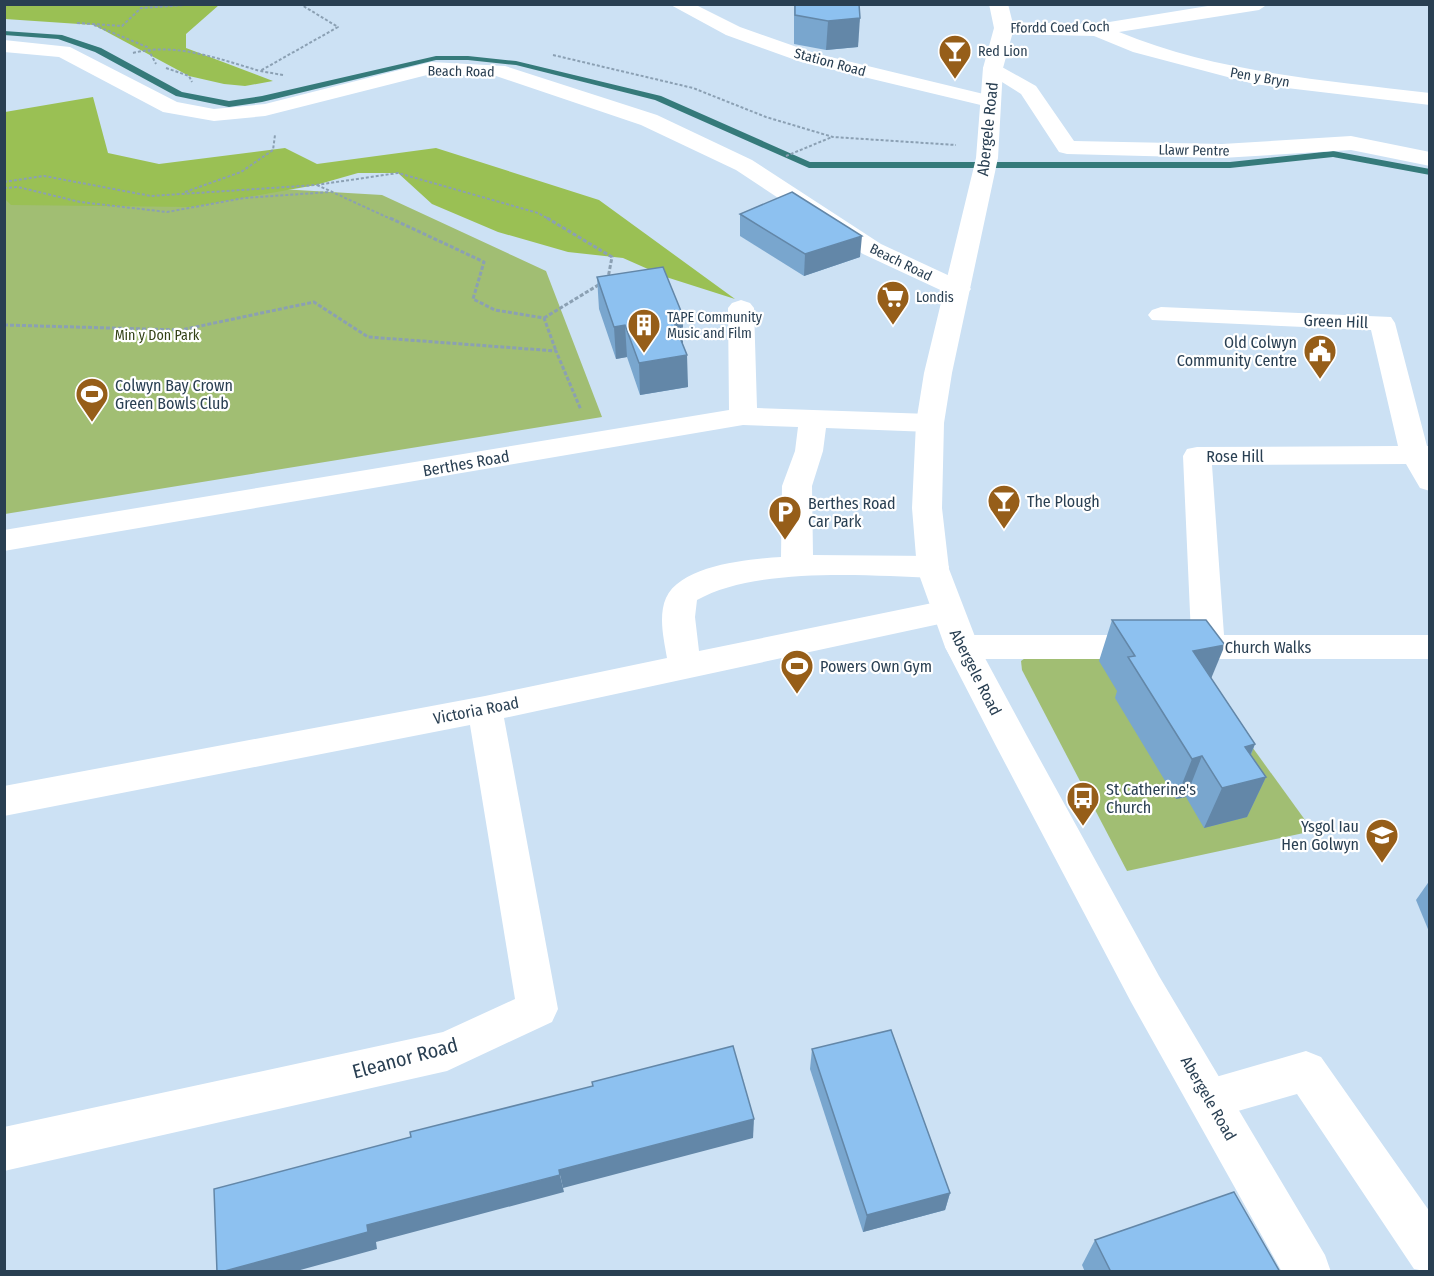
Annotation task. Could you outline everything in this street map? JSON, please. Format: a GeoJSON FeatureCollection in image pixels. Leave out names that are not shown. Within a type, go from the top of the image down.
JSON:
{"type":"FeatureCollection","features":[{"type":"Feature","properties":{"kind":"street","name":"Station Road"},"geometry":{"type":"LineString","coordinates":[[678,4],[733,31],[808,58],[989,101]]}},
{"type":"Feature","properties":{"kind":"street","name":"Abergele Road"},"geometry":{"type":"LineString","coordinates":[[998,4],[1004,28],[993,68],[985,166],[938,373],[930,423],[927,508],[933,567],[946,612],[962,647],[1145,989],[1210,1098],[1308,1272]]}},
{"type":"Feature","properties":{"kind":"street","name":"Ffordd Coed Coch"},"geometry":{"type":"LineString","coordinates":[[1004,28],[1097,30],[1259,4]]}},
{"type":"Feature","properties":{"kind":"street","name":"Pen y Bryn"},"geometry":{"type":"LineString","coordinates":[[1097,30],[1140,48],[1254,78],[1429,99]]}},
{"type":"Feature","properties":{"kind":"street","name":"Beach Road"},"geometry":{"type":"LineString","coordinates":[[4,46],[63,51],[171,107],[214,115],[275,108],[431,68],[498,70],[649,120],[744,165],[774,187],[872,249],[958,289]]}},
{"type":"Feature","properties":{"kind":"street","name":"Llawr Pentre"},"geometry":{"type":"LineString","coordinates":[[993,68],[1029,90],[1067,147],[1222,151],[1351,143],[1430,159]]}},
{"type":"Feature","properties":{"kind":"street"},"geometry":{"type":"LineString","coordinates":[[741,308],[743,416]]}},
{"type":"Feature","properties":{"kind":"street","name":"Green Hill"},"geometry":{"type":"LineString","coordinates":[[1161,315],[1382,323],[1430,481]]}},
{"type":"Feature","properties":{"kind":"street","name":"Berthes Road"},"geometry":{"type":"LineString","coordinates":[[4,541],[743,416],[930,423]]}},
{"type":"Feature","properties":{"kind":"street"},"geometry":{"type":"LineString","coordinates":[[793,567],[799,552],[797,486],[809,451],[813,418]]}},
{"type":"Feature","properties":{"kind":"street","name":"Rose Hill"},"geometry":{"type":"LineString","coordinates":[[1208,647],[1197,456],[1422,455]]}},
{"type":"Feature","properties":{"kind":"street"},"geometry":{"type":"LineString","coordinates":[[685,667],[678,608],[685,592],[717,577],[793,567],[868,564],[933,567]]}},
{"type":"Feature","properties":{"kind":"street","name":"Victoria Road"},"geometry":{"type":"LineString","coordinates":[[4,801],[485,709],[946,612]]}},
{"type":"Feature","properties":{"kind":"street","name":"Church Walks"},"geometry":{"type":"LineString","coordinates":[[962,647],[1430,647]]}},
{"type":"Feature","properties":{"kind":"street","name":"Eleanor Road"},"geometry":{"type":"LineString","coordinates":[[4,1149],[447,1051],[537,1010],[485,709]]}},
{"type":"Feature","properties":{"kind":"street"},"geometry":{"type":"LineString","coordinates":[[1210,1098],[1306,1071],[1430,1253]]}},
{"type":"Feature","properties":{"kind":"path"},"geometry":{"type":"LineString","coordinates":[[201,4],[141,8],[122,26],[94,25],[147,47],[174,50],[260,71]]}},
{"type":"Feature","properties":{"kind":"path"},"geometry":{"type":"LineString","coordinates":[[132,53],[147,47]]}},
{"type":"Feature","properties":{"kind":"path"},"geometry":{"type":"LineString","coordinates":[[147,47],[158,65],[189,76],[192,82],[203,85]]}},
{"type":"Feature","properties":{"kind":"path"},"geometry":{"type":"LineString","coordinates":[[281,80],[290,78]]}},
{"type":"Feature","properties":{"kind":"path"},"geometry":{"type":"LineString","coordinates":[[151,196],[185,192],[241,172],[273,150],[277,129],[275,108]]}},
{"type":"Feature","properties":{"kind":"path"},"geometry":{"type":"LineString","coordinates":[[783,157],[833,137],[963,146]]}},
{"type":"Feature","properties":{"kind":"path"},"geometry":{"type":"LineString","coordinates":[[4,182],[44,176],[151,196],[316,185],[398,173],[538,213],[612,257],[608,280],[544,318],[495,310],[473,299],[484,262],[316,185]]}},
{"type":"Feature","properties":{"kind":"path"},"geometry":{"type":"LineString","coordinates":[[4,188],[18,187],[80,202],[167,212],[244,198],[331,192]]}},
{"type":"Feature","properties":{"kind":"path"},"geometry":{"type":"LineString","coordinates":[[4,325],[181,330],[314,303],[368,337],[556,351]]}},
{"type":"Feature","properties":{"kind":"path"},"geometry":{"type":"LineString","coordinates":[[544,318],[594,441]]}},
{"type":"Feature","properties":{"kind":"green space"},"geometry":{"type":"Polygon","coordinates":[[[5,4],[219,5],[186,34],[186,48],[273,81],[245,86],[189,76],[94,25],[5,19],[5,4]]]}},
{"type":"Feature","properties":{"kind":"green space"},"geometry":{"type":"Polygon","coordinates":[[[93,97],[108,153],[159,164],[285,148],[317,164],[436,148],[599,200],[735,299],[666,277],[623,258],[568,252],[498,232],[432,204],[398,173],[358,173],[316,185],[191,207],[11,205],[5,199],[5,112],[93,97]]]}},
{"type":"Feature","properties":{"kind":"green space","name":"Min y Don Park"},"geometry":{"type":"Polygon","coordinates":[[[5,121],[157,182],[382,195],[546,271],[602,417],[5,514],[5,121]]]}},
{"type":"Feature","properties":{"kind":"green space"},"geometry":{"type":"Polygon","coordinates":[[[1142,652],[1208,686],[1313,831],[1127,871],[1022,670],[1021,661],[1028,656],[1142,652]]]}},
{"type":"Feature","properties":{"kind":"building"},"geometry":{"type":"Polygon","coordinates":[[[795,4],[859,4],[860,18],[828,21],[795,15],[795,4]]]}},
{"type":"Feature","properties":{"kind":"building"},"geometry":{"type":"Polygon","coordinates":[[[792,192],[862,236],[805,254],[740,214],[792,192]]]}},
{"type":"Feature","properties":{"kind":"building"},"geometry":{"type":"Polygon","coordinates":[[[663,267],[683,316],[672,318],[687,355],[639,363],[625,325],[614,327],[597,277],[663,267]]]}},
{"type":"Feature","properties":{"kind":"building"},"geometry":{"type":"Polygon","coordinates":[[[1112,620],[1206,620],[1225,645],[1193,651],[1255,744],[1245,747],[1266,777],[1222,788],[1202,756],[1192,759],[1128,657],[1135,656],[1112,620]]]}},
{"type":"Feature","properties":{"kind":"building"},"geometry":{"type":"Polygon","coordinates":[[[891,1030],[950,1193],[867,1215],[812,1049],[891,1030]]]}},
{"type":"Feature","properties":{"kind":"building"},"geometry":{"type":"Polygon","coordinates":[[[733,1046],[754,1119],[559,1170],[560,1175],[367,1225],[368,1232],[217,1272],[214,1189],[411,1137],[410,1132],[593,1086],[592,1082],[733,1046]]]}},
{"type":"Feature","properties":{"kind":"building"},"geometry":{"type":"Polygon","coordinates":[[[1234,1192],[1280,1272],[1111,1272],[1095,1240],[1234,1192]]]}},
{"type":"Feature","properties":{"kind":"waterway"},"geometry":{"type":"LineString","coordinates":[[4,33],[59,37],[98,50],[179,94],[229,104],[262,99],[436,58],[468,58],[516,63],[658,98],[809,165],[1230,165],[1333,154],[1430,172]]}},
{"type":"Feature","properties":{"kind":"place","name":"Red Lion"},"geometry":{"type":"Point","coordinates":[955,80]}},
{"type":"Feature","properties":{"kind":"place","name":"Londis"},"geometry":{"type":"Point","coordinates":[893,326]}},
{"type":"Feature","properties":{"kind":"place","name":"TAPE Community Music and Film"},"geometry":{"type":"Point","coordinates":[644,354]}},
{"type":"Feature","properties":{"kind":"place","name":"Old Colwyn Community Centre"},"geometry":{"type":"Point","coordinates":[1320,380]}},
{"type":"Feature","properties":{"kind":"place","name":"Colwyn Bay Crown Green Bowls Club"},"geometry":{"type":"Point","coordinates":[92,423]}},
{"type":"Feature","properties":{"kind":"place","name":"The Plough"},"geometry":{"type":"Point","coordinates":[1004,530]}},
{"type":"Feature","properties":{"kind":"place","name":"Berthes Road Car Park"},"geometry":{"type":"Point","coordinates":[785,541]}},
{"type":"Feature","properties":{"kind":"place","name":"Powers Own Gym"},"geometry":{"type":"Point","coordinates":[797,695]}},
{"type":"Feature","properties":{"kind":"place","name":"St Catherine's Church"},"geometry":{"type":"Point","coordinates":[1083,827]}},
{"type":"Feature","properties":{"kind":"place","name":"Ysgol Iau Hen Golwyn"},"geometry":{"type":"Point","coordinates":[1382,864]}}]}
